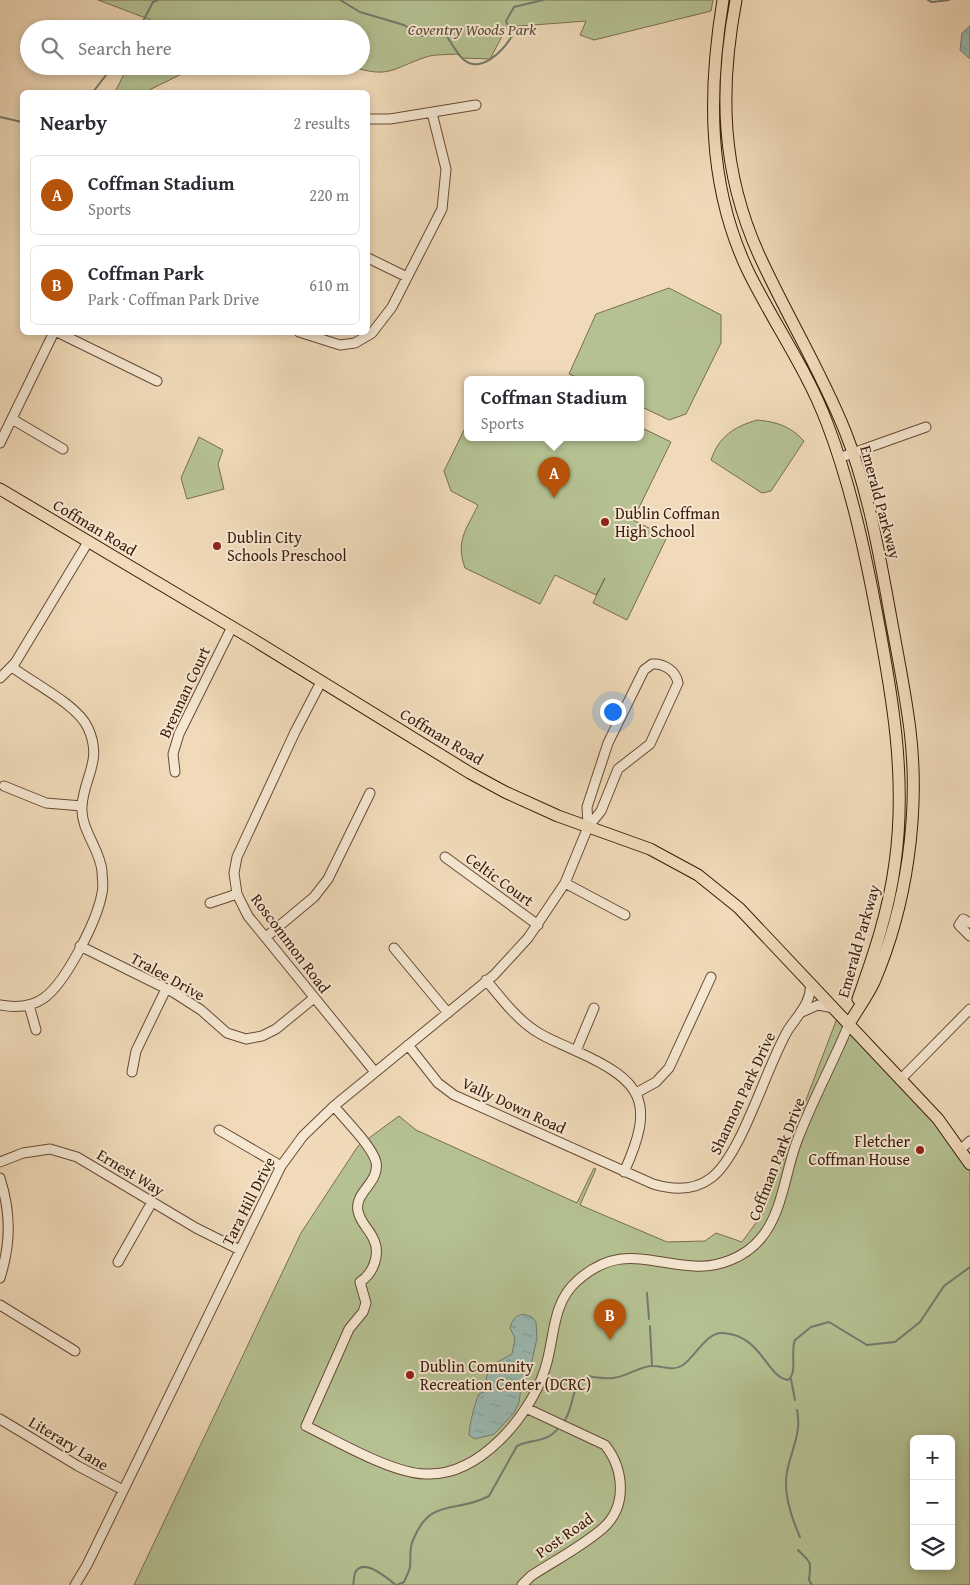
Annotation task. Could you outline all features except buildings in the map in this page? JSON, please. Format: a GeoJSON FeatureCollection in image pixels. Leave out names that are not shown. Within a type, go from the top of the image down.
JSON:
{"type":"FeatureCollection","features":[{"type":"Feature","properties":{"kind":"main road","name":"Emerald Parkway"},"geometry":{"type":"LineString","coordinates":[[723,0],[712,95],[717,165],[722,190],[733,232],[747,269],[801,369],[827,422],[839,458],[863,546],[883,646],[897,734],[900,779],[897,845],[891,888],[877,943],[850,1024]]}},
{"type":"Feature","properties":{"kind":"main road","name":"Emerald Parkway"},"geometry":{"type":"LineString","coordinates":[[736,0],[729,35],[725,88],[725,128],[733,176],[746,224],[759,256],[813,363],[845,431],[852,453],[875,534],[906,699],[911,742],[913,805],[907,862],[893,927],[873,983],[850,1024]]}},
{"type":"Feature","properties":{"kind":"main road","name":"Coffman Road"},"geometry":{"type":"LineString","coordinates":[[0,489],[505,792],[588,827],[650,849],[709,883],[739,908],[850,1024]]}},
{"type":"Feature","properties":{"kind":"main road","name":"Emerald Parkway"},"geometry":{"type":"LineString","coordinates":[[850,1024],[938,1119],[970,1164]]}},
{"type":"Feature","properties":{"kind":"street"},"geometry":{"type":"LineString","coordinates":[[370,119],[390,119],[476,105]]}},
{"type":"Feature","properties":{"kind":"street"},"geometry":{"type":"LineString","coordinates":[[309,335],[340,344],[355,343],[372,334],[392,307],[442,209],[446,169],[432,113]]}},
{"type":"Feature","properties":{"kind":"street"},"geometry":{"type":"LineString","coordinates":[[370,259],[407,278]]}},
{"type":"Feature","properties":{"kind":"street"},"geometry":{"type":"LineString","coordinates":[[0,443],[54,335]]}},
{"type":"Feature","properties":{"kind":"street"},"geometry":{"type":"LineString","coordinates":[[62,335],[157,381]]}},
{"type":"Feature","properties":{"kind":"street"},"geometry":{"type":"LineString","coordinates":[[12,419],[63,449]]}},
{"type":"Feature","properties":{"kind":"street"},"geometry":{"type":"LineString","coordinates":[[839,458],[926,426]]}},
{"type":"Feature","properties":{"kind":"street"},"geometry":{"type":"LineString","coordinates":[[0,678],[12,667],[88,542]]}},
{"type":"Feature","properties":{"kind":"street","name":"Brennan Court"},"geometry":{"type":"LineString","coordinates":[[175,772],[173,754],[179,734],[232,627]]}},
{"type":"Feature","properties":{"kind":"street"},"geometry":{"type":"LineString","coordinates":[[655,663],[673,672],[678,679],[678,686],[653,740],[643,751],[618,769],[601,811],[588,827],[587,807],[608,743],[646,667],[655,663]]}},
{"type":"Feature","properties":{"kind":"street"},"geometry":{"type":"LineString","coordinates":[[0,1005],[11,1007],[29,1005],[54,990],[66,973],[80,946],[95,915],[103,892],[102,868],[86,829],[82,806],[93,768],[94,749],[88,728],[71,707],[12,667]]}},
{"type":"Feature","properties":{"kind":"street","name":"Roscommon Road"},"geometry":{"type":"LineString","coordinates":[[321,682],[242,841],[234,873],[237,894],[248,916],[375,1072]]}},
{"type":"Feature","properties":{"kind":"street"},"geometry":{"type":"LineString","coordinates":[[602,759],[618,769]]}},
{"type":"Feature","properties":{"kind":"street"},"geometry":{"type":"LineString","coordinates":[[4,786],[46,803],[82,806]]}},
{"type":"Feature","properties":{"kind":"street"},"geometry":{"type":"LineString","coordinates":[[266,937],[314,897],[328,879],[370,793]]}},
{"type":"Feature","properties":{"kind":"street","name":"Tara Hill Drive"},"geometry":{"type":"LineString","coordinates":[[75,1585],[281,1166],[303,1136],[334,1106],[448,1013],[486,980],[528,938],[565,883],[588,827]]}},
{"type":"Feature","properties":{"kind":"street","name":"Celtic Court"},"geometry":{"type":"LineString","coordinates":[[444,857],[538,925]]}},
{"type":"Feature","properties":{"kind":"street"},"geometry":{"type":"LineString","coordinates":[[565,883],[625,915]]}},
{"type":"Feature","properties":{"kind":"street"},"geometry":{"type":"LineString","coordinates":[[210,902],[237,894]]}},
{"type":"Feature","properties":{"kind":"street"},"geometry":{"type":"LineString","coordinates":[[970,923],[963,920],[959,925],[970,936]]}},
{"type":"Feature","properties":{"kind":"street","name":"Tralee Drive"},"geometry":{"type":"LineString","coordinates":[[80,946],[166,989],[201,1010],[227,1033],[246,1039],[262,1036],[276,1029],[314,998]]}},
{"type":"Feature","properties":{"kind":"street"},"geometry":{"type":"LineString","coordinates":[[394,948],[448,1013]]}},
{"type":"Feature","properties":{"kind":"street"},"geometry":{"type":"LineString","coordinates":[[636,1093],[656,1082],[670,1068],[711,978]]}},
{"type":"Feature","properties":{"kind":"street"},"geometry":{"type":"LineString","coordinates":[[486,980],[525,1024],[546,1037],[576,1050],[617,1072],[636,1093],[640,1106],[640,1131],[624,1172]]}},
{"type":"Feature","properties":{"kind":"street","name":"Shannon Park Drive"},"geometry":{"type":"LineString","coordinates":[[624,1172],[653,1184],[675,1189],[701,1184],[722,1168],[732,1152],[781,1044],[807,1000],[810,983]]}},
{"type":"Feature","properties":{"kind":"street"},"geometry":{"type":"LineString","coordinates":[[132,1072],[136,1051],[166,989]]}},
{"type":"Feature","properties":{"kind":"street"},"geometry":{"type":"LineString","coordinates":[[29,1005],[36,1030]]}},
{"type":"Feature","properties":{"kind":"street"},"geometry":{"type":"LineString","coordinates":[[798,1016],[814,1006],[834,1008]]}},
{"type":"Feature","properties":{"kind":"street"},"geometry":{"type":"LineString","coordinates":[[576,1050],[594,1008]]}},
{"type":"Feature","properties":{"kind":"street"},"geometry":{"type":"LineString","coordinates":[[900,1080],[970,1009]]}},
{"type":"Feature","properties":{"kind":"street","name":"Coffman Park Drive"},"geometry":{"type":"LineString","coordinates":[[334,1106],[374,1156],[375,1177],[358,1204],[358,1211],[376,1244],[376,1260],[366,1279],[360,1282],[366,1303],[363,1312],[349,1329],[306,1426],[391,1466],[425,1474],[453,1470],[468,1463],[507,1434],[528,1409],[546,1367],[559,1306],[576,1282],[593,1270],[612,1261],[630,1257],[695,1266],[718,1264],[739,1255],[762,1238],[774,1216],[805,1122],[850,1024]]}},
{"type":"Feature","properties":{"kind":"street","name":"Vally Down Road"},"geometry":{"type":"LineString","coordinates":[[408,1045],[438,1083],[454,1095],[624,1172]]}},
{"type":"Feature","properties":{"kind":"street"},"geometry":{"type":"LineString","coordinates":[[219,1130],[281,1166]]}},
{"type":"Feature","properties":{"kind":"street"},"geometry":{"type":"LineString","coordinates":[[961,1149],[970,1141]]}},
{"type":"Feature","properties":{"kind":"street","name":"Ernest Way"},"geometry":{"type":"LineString","coordinates":[[0,1162],[23,1154],[50,1149],[77,1157],[152,1202],[240,1250]]}},
{"type":"Feature","properties":{"kind":"street"},"geometry":{"type":"LineString","coordinates":[[0,1178],[10,1220],[7,1255],[0,1278]]}},
{"type":"Feature","properties":{"kind":"street"},"geometry":{"type":"LineString","coordinates":[[118,1262],[152,1202]]}},
{"type":"Feature","properties":{"kind":"street"},"geometry":{"type":"LineString","coordinates":[[0,1221],[10,1220]]}},
{"type":"Feature","properties":{"kind":"street"},"geometry":{"type":"LineString","coordinates":[[0,1305],[75,1351]]}},
{"type":"Feature","properties":{"kind":"street","name":"Post Road"},"geometry":{"type":"LineString","coordinates":[[522,1585],[531,1576],[603,1528],[615,1512],[620,1497],[621,1476],[611,1453],[596,1439],[528,1409]]}},
{"type":"Feature","properties":{"kind":"street","name":"Literary Lane"},"geometry":{"type":"LineString","coordinates":[[0,1419],[78,1466],[123,1490]]}},
{"type":"Feature","properties":{"kind":"green space","name":"Coventry Woods Park"},"geometry":{"type":"Polygon","coordinates":[[[98,0],[713,0],[711,11],[594,40],[580,35],[586,21],[507,27],[490,59],[462,58],[457,54],[433,55],[397,69],[382,72],[370,71],[370,20],[151,20],[98,0]]]}},
{"type":"Feature","properties":{"kind":"green space"},"geometry":{"type":"Polygon","coordinates":[[[124,75],[180,75],[149,90],[116,90],[124,75]]]}},
{"type":"Feature","properties":{"kind":"green space"},"geometry":{"type":"Polygon","coordinates":[[[669,288],[721,315],[721,343],[686,414],[669,420],[644,408],[644,376],[574,376],[569,374],[596,314],[669,288]]]}},
{"type":"Feature","properties":{"kind":"green space"},"geometry":{"type":"Polygon","coordinates":[[[757,420],[783,426],[794,432],[804,441],[771,491],[762,493],[711,460],[718,445],[728,434],[734,429],[757,420]]]}},
{"type":"Feature","properties":{"kind":"green space"},"geometry":{"type":"Polygon","coordinates":[[[644,429],[671,442],[633,520],[667,537],[627,620],[593,603],[605,578],[596,595],[555,575],[540,604],[465,568],[461,550],[462,542],[466,528],[478,505],[451,491],[444,471],[464,430],[464,441],[644,441],[644,429]]]}},
{"type":"Feature","properties":{"kind":"green space"},"geometry":{"type":"Polygon","coordinates":[[[199,437],[223,450],[218,464],[224,489],[187,499],[181,478],[199,437]]]}},
{"type":"Feature","properties":{"kind":"green space"},"geometry":{"type":"Polygon","coordinates":[[[839,1013],[970,1164],[970,1585],[134,1585],[301,1233],[358,1146],[399,1116],[416,1130],[577,1203],[594,1168],[596,1169],[580,1205],[667,1242],[705,1241],[716,1233],[742,1242],[763,1213],[839,1013]]]}},
{"type":"Feature","properties":{"kind":"water"},"geometry":{"type":"Polygon","coordinates":[[[970,26],[970,59],[960,50],[962,33],[970,26]]]}},
{"type":"Feature","properties":{"kind":"water"},"geometry":{"type":"Polygon","coordinates":[[[523,1314],[532,1317],[536,1322],[537,1338],[530,1370],[522,1382],[519,1402],[514,1413],[494,1434],[475,1439],[469,1435],[477,1398],[479,1394],[491,1389],[486,1378],[492,1365],[512,1354],[515,1338],[510,1328],[514,1319],[523,1314]]]}},
{"type":"Feature","properties":{"kind":"waterway"},"geometry":{"type":"LineString","coordinates":[[144,20],[153,2],[158,0]]}},
{"type":"Feature","properties":{"kind":"waterway"},"geometry":{"type":"LineString","coordinates":[[340,0],[360,12],[404,25],[420,36],[445,33],[463,59],[477,64],[484,63],[497,54],[512,36],[506,21],[514,7],[543,0]]}},
{"type":"Feature","properties":{"kind":"waterway"},"geometry":{"type":"LineString","coordinates":[[928,0],[932,2],[949,0]]}},
{"type":"Feature","properties":{"kind":"waterway"},"geometry":{"type":"LineString","coordinates":[[95,90],[106,75]]}},
{"type":"Feature","properties":{"kind":"waterway"},"geometry":{"type":"LineString","coordinates":[[0,117],[20,122]]}},
{"type":"Feature","properties":{"kind":"waterway"},"geometry":{"type":"LineString","coordinates":[[563,1423],[567,1417],[577,1386],[587,1376],[613,1378],[648,1366],[679,1367],[688,1361],[706,1340],[717,1334],[723,1333],[736,1336],[747,1341],[774,1372],[788,1380],[793,1372],[795,1340],[811,1327],[829,1322],[867,1345],[895,1342],[920,1322],[944,1286],[970,1267]]}},
{"type":"Feature","properties":{"kind":"waterway"},"geometry":{"type":"LineString","coordinates":[[647,1293],[649,1319]]}},
{"type":"Feature","properties":{"kind":"waterway"},"geometry":{"type":"LineString","coordinates":[[650,1326],[652,1366]]}},
{"type":"Feature","properties":{"kind":"waterway"},"geometry":{"type":"LineString","coordinates":[[791,1379],[795,1400]]}},
{"type":"Feature","properties":{"kind":"waterway"},"geometry":{"type":"LineString","coordinates":[[797,1410],[797,1434],[787,1472],[786,1488],[791,1514],[800,1537]]}},
{"type":"Feature","properties":{"kind":"waterway"},"geometry":{"type":"LineString","coordinates":[[397,1585],[404,1582],[410,1567],[412,1543],[420,1526],[428,1517],[436,1511],[477,1501],[489,1496],[517,1446],[550,1436],[560,1426]]}},
{"type":"Feature","properties":{"kind":"waterway"},"geometry":{"type":"LineString","coordinates":[[798,1550],[810,1563],[809,1580],[812,1585]]}},
{"type":"Feature","properties":{"kind":"waterway"},"geometry":{"type":"LineString","coordinates":[[353,1585],[355,1573],[359,1568],[364,1567],[376,1570],[396,1585]]}},
{"type":"Feature","properties":{"kind":"place","name":"Coffman Stadium"},"geometry":{"type":"Point","coordinates":[554,498]}},
{"type":"Feature","properties":{"kind":"place","name":"Dublin Coffman High School"},"geometry":{"type":"Point","coordinates":[605,522]}},
{"type":"Feature","properties":{"kind":"place","name":"Dublin City Schools Preschool"},"geometry":{"type":"Point","coordinates":[217,546]}},
{"type":"Feature","properties":{"kind":"place","name":"Fletcher Coffman House"},"geometry":{"type":"Point","coordinates":[920,1150]}},
{"type":"Feature","properties":{"kind":"place","name":"Coffman Park"},"geometry":{"type":"Point","coordinates":[610,1340]}},
{"type":"Feature","properties":{"kind":"place","name":"Dublin Comunity Recreation Center (DCRC)"},"geometry":{"type":"Point","coordinates":[410,1375]}}]}
